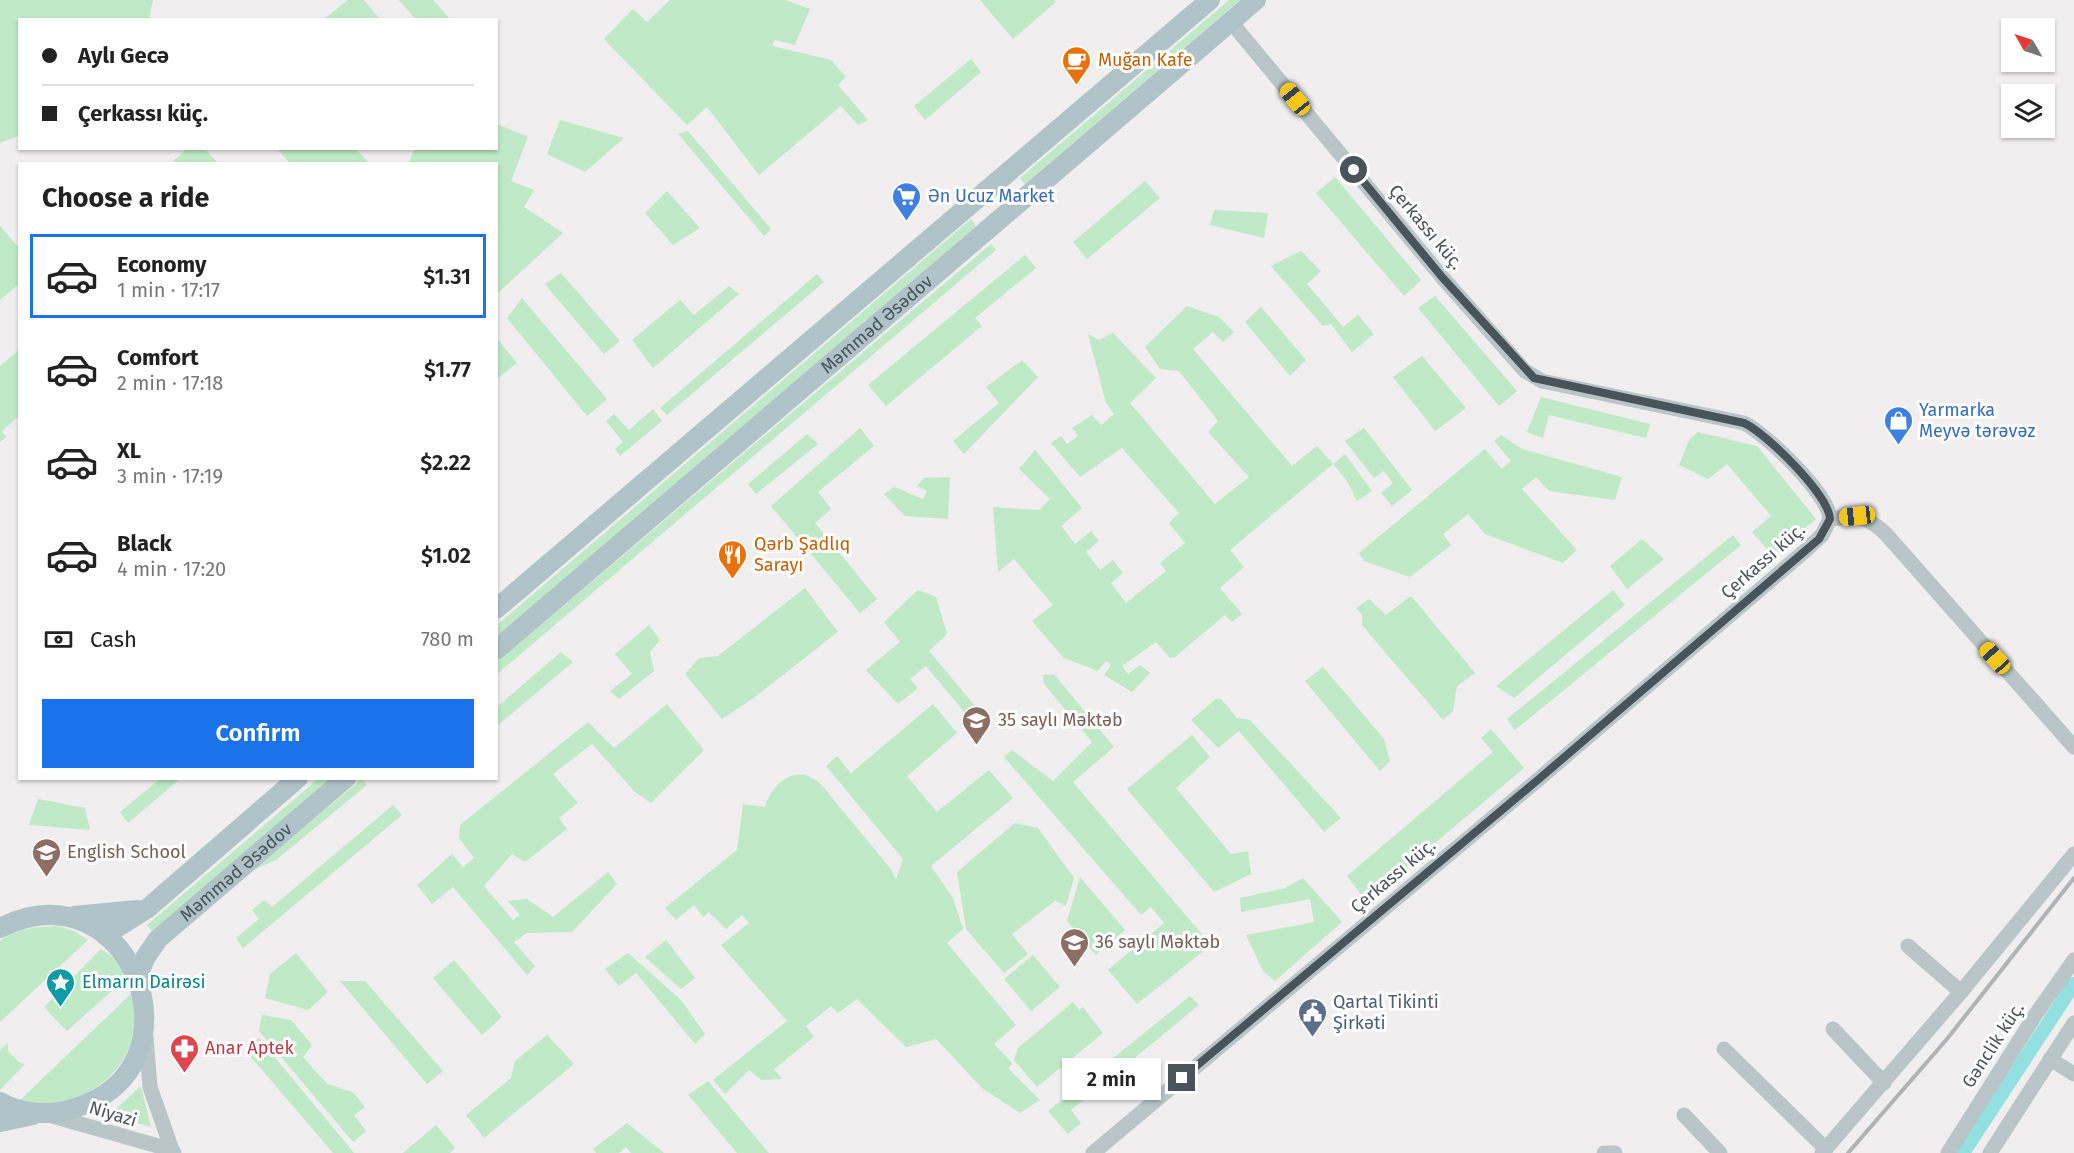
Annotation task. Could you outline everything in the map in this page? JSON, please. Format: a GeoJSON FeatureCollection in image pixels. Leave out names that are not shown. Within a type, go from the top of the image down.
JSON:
{"type":"FeatureCollection","features":[{"type":"Feature","properties":{"kind":"main road","name":"Məmməd Əsədov"},"geometry":{"type":"LineString","coordinates":[[498,607],[1210,0]]}},
{"type":"Feature","properties":{"kind":"main road","name":"Məmməd Əsədov"},"geometry":{"type":"LineString","coordinates":[[498,648],[1256,0]]}},
{"type":"Feature","properties":{"kind":"main road","name":"Məmməd Əsədov"},"geometry":{"type":"LineString","coordinates":[[105,934],[148,908],[296,780]]}},
{"type":"Feature","properties":{"kind":"main road","name":"Məmməd Əsədov"},"geometry":{"type":"LineString","coordinates":[[138,977],[145,958],[158,939],[344,780]]}},
{"type":"Feature","properties":{"kind":"main road"},"geometry":{"type":"LineString","coordinates":[[0,927],[23,918],[46,915],[98,915],[148,908]]}},
{"type":"Feature","properties":{"kind":"main road"},"geometry":{"type":"LineString","coordinates":[[0,909],[46,915],[87,924],[105,934],[118,946],[138,977],[145,1016],[142,1038],[134,1060],[113,1086],[84,1106],[63,1112],[40,1113],[1,1108]]}},
{"type":"Feature","properties":{"kind":"street","name":"Çerkassı küç."},"geometry":{"type":"LineString","coordinates":[[1093,1153],[1540,778],[1797,558],[1822,535],[1830,519],[1825,502],[1774,443],[1744,423],[1542,381],[1525,371],[1442,277],[1231,21]]}},
{"type":"Feature","properties":{"kind":"street"},"geometry":{"type":"LineString","coordinates":[[1830,519],[1857,516],[1866,518],[1879,528],[2074,747]]}},
{"type":"Feature","properties":{"kind":"street"},"geometry":{"type":"LineString","coordinates":[[1724,1049],[1824,1151],[1961,992],[2074,854]]}},
{"type":"Feature","properties":{"kind":"street"},"geometry":{"type":"LineString","coordinates":[[1908,946],[1961,992]]}},
{"type":"Feature","properties":{"kind":"street","name":"Gənclik küç."},"geometry":{"type":"LineString","coordinates":[[1948,1153],[2036,1014],[2074,960]]}},
{"type":"Feature","properties":{"kind":"street"},"geometry":{"type":"LineString","coordinates":[[145,1016],[150,1088],[173,1152]]}},
{"type":"Feature","properties":{"kind":"street"},"geometry":{"type":"LineString","coordinates":[[1990,1153],[2074,1023]]}},
{"type":"Feature","properties":{"kind":"street"},"geometry":{"type":"LineString","coordinates":[[1833,1029],[1884,1083]]}},
{"type":"Feature","properties":{"kind":"street"},"geometry":{"type":"LineString","coordinates":[[2050,1059],[2074,1074]]}},
{"type":"Feature","properties":{"kind":"street","name":"Niyazi"},"geometry":{"type":"LineString","coordinates":[[40,1113],[173,1152]]}},
{"type":"Feature","properties":{"kind":"street"},"geometry":{"type":"LineString","coordinates":[[1684,1115],[1720,1153]]}},
{"type":"Feature","properties":{"kind":"street"},"geometry":{"type":"LineString","coordinates":[[1604,1153],[1615,1153]]}},
{"type":"Feature","properties":{"kind":"green space"},"geometry":{"type":"Polygon","coordinates":[[[0,0],[153,0],[149,18],[18,18],[18,136],[0,143],[0,0]]]}},
{"type":"Feature","properties":{"kind":"green space"},"geometry":{"type":"Polygon","coordinates":[[[348,0],[364,0],[379,18],[325,18],[348,0]]]}},
{"type":"Feature","properties":{"kind":"green space"},"geometry":{"type":"Polygon","coordinates":[[[399,0],[433,0],[449,18],[414,18],[399,0]]]}},
{"type":"Feature","properties":{"kind":"green space"},"geometry":{"type":"Polygon","coordinates":[[[670,0],[785,0],[810,9],[795,45],[775,40],[772,46],[831,60],[846,77],[838,85],[868,120],[858,125],[841,106],[759,175],[707,107],[687,125],[604,39],[633,9],[647,22],[670,0]]]}},
{"type":"Feature","properties":{"kind":"green space"},"geometry":{"type":"Polygon","coordinates":[[[980,0],[1054,0],[1056,2],[1013,39],[980,0]]]}},
{"type":"Feature","properties":{"kind":"green space"},"geometry":{"type":"Polygon","coordinates":[[[1229,0],[1240,0],[1025,184],[1020,178],[1229,0]]]}},
{"type":"Feature","properties":{"kind":"green space"},"geometry":{"type":"Polygon","coordinates":[[[971,59],[981,72],[925,120],[914,106],[971,59]]]}},
{"type":"Feature","properties":{"kind":"green space"},"geometry":{"type":"Polygon","coordinates":[[[560,120],[624,138],[585,172],[547,154],[560,120]]]}},
{"type":"Feature","properties":{"kind":"green space"},"geometry":{"type":"Polygon","coordinates":[[[498,124],[528,137],[511,181],[534,190],[524,207],[563,233],[498,293],[498,162],[409,162],[414,150],[498,150],[498,124]]]}},
{"type":"Feature","properties":{"kind":"green space"},"geometry":{"type":"Polygon","coordinates":[[[688,131],[771,229],[764,236],[678,134],[688,131]]]}},
{"type":"Feature","properties":{"kind":"green space"},"geometry":{"type":"Polygon","coordinates":[[[186,150],[206,150],[217,162],[174,162],[173,161],[186,150]]]}},
{"type":"Feature","properties":{"kind":"green space"},"geometry":{"type":"Polygon","coordinates":[[[278,150],[357,150],[368,162],[289,162],[278,150]]]}},
{"type":"Feature","properties":{"kind":"green space"},"geometry":{"type":"Polygon","coordinates":[[[1335,177],[1421,280],[1404,296],[1316,193],[1335,177]]]}},
{"type":"Feature","properties":{"kind":"green space"},"geometry":{"type":"Polygon","coordinates":[[[1145,181],[1160,198],[1087,259],[1073,242],[1145,181]]]}},
{"type":"Feature","properties":{"kind":"green space"},"geometry":{"type":"Polygon","coordinates":[[[667,191],[700,228],[673,245],[645,213],[667,191]]]}},
{"type":"Feature","properties":{"kind":"green space"},"geometry":{"type":"Polygon","coordinates":[[[1214,210],[1268,213],[1264,238],[1210,225],[1214,210]]]}},
{"type":"Feature","properties":{"kind":"green space"},"geometry":{"type":"Polygon","coordinates":[[[971,219],[976,226],[498,636],[498,624],[971,219]]]}},
{"type":"Feature","properties":{"kind":"green space"},"geometry":{"type":"Polygon","coordinates":[[[0,226],[18,247],[18,285],[0,300],[0,226]]]}},
{"type":"Feature","properties":{"kind":"green space"},"geometry":{"type":"Polygon","coordinates":[[[991,244],[996,250],[498,673],[498,661],[991,244]]]}},
{"type":"Feature","properties":{"kind":"green space"},"geometry":{"type":"Polygon","coordinates":[[[1301,251],[1321,271],[1307,284],[1343,327],[1358,315],[1374,334],[1352,352],[1331,324],[1323,326],[1271,266],[1301,251]]]}},
{"type":"Feature","properties":{"kind":"green space"},"geometry":{"type":"Polygon","coordinates":[[[1025,255],[1036,268],[975,318],[982,326],[886,406],[868,385],[1025,255]]]}},
{"type":"Feature","properties":{"kind":"green space"},"geometry":{"type":"Polygon","coordinates":[[[561,273],[620,341],[604,354],[545,284],[561,273]]]}},
{"type":"Feature","properties":{"kind":"green space"},"geometry":{"type":"Polygon","coordinates":[[[817,274],[824,282],[667,415],[660,408],[817,274]]]}},
{"type":"Feature","properties":{"kind":"green space"},"geometry":{"type":"Polygon","coordinates":[[[729,286],[739,294],[653,368],[632,340],[680,300],[694,315],[729,286]]]}},
{"type":"Feature","properties":{"kind":"green space"},"geometry":{"type":"Polygon","coordinates":[[[1435,296],[1517,391],[1499,406],[1418,308],[1435,296]]]}},
{"type":"Feature","properties":{"kind":"green space"},"geometry":{"type":"Polygon","coordinates":[[[522,298],[607,399],[587,416],[507,318],[522,298]]]}},
{"type":"Feature","properties":{"kind":"green space"},"geometry":{"type":"Polygon","coordinates":[[[1187,306],[1219,317],[1234,332],[1223,342],[1213,332],[1193,349],[1292,466],[1317,446],[1333,464],[1230,550],[1244,567],[1220,588],[1242,614],[1232,622],[1225,615],[1175,657],[1170,658],[1156,642],[1122,666],[1128,674],[1140,665],[1150,673],[1132,692],[1104,675],[1111,665],[1106,661],[1098,671],[1064,658],[1032,621],[1053,605],[1014,559],[998,572],[993,507],[1039,510],[1050,499],[1019,469],[1035,450],[1082,508],[1061,526],[1075,544],[1091,531],[1099,541],[1086,552],[1100,570],[1113,560],[1123,573],[1111,583],[1126,603],[1166,571],[1160,563],[1185,543],[1169,523],[1179,513],[1122,448],[1080,477],[1051,443],[1061,436],[1067,444],[1078,436],[1072,428],[1092,415],[1101,425],[1114,414],[1106,403],[1088,334],[1099,340],[1113,333],[1156,378],[1130,403],[1215,504],[1249,477],[1208,432],[1218,421],[1179,371],[1160,369],[1145,347],[1187,306]]]}},
{"type":"Feature","properties":{"kind":"green space"},"geometry":{"type":"Polygon","coordinates":[[[1261,307],[1306,360],[1290,376],[1245,322],[1261,307]]]}},
{"type":"Feature","properties":{"kind":"green space"},"geometry":{"type":"Polygon","coordinates":[[[498,339],[517,363],[498,378],[498,339]]]}},
{"type":"Feature","properties":{"kind":"green space"},"geometry":{"type":"Polygon","coordinates":[[[18,351],[18,417],[2,431],[6,437],[0,442],[0,366],[18,351]]]}},
{"type":"Feature","properties":{"kind":"green space"},"geometry":{"type":"Polygon","coordinates":[[[1422,356],[1466,408],[1435,431],[1393,377],[1422,356]]]}},
{"type":"Feature","properties":{"kind":"green space"},"geometry":{"type":"Polygon","coordinates":[[[1022,360],[1038,377],[964,454],[953,441],[999,403],[986,387],[1022,360]]]}},
{"type":"Feature","properties":{"kind":"green space"},"geometry":{"type":"Polygon","coordinates":[[[1541,397],[1650,424],[1646,438],[1549,415],[1543,438],[1527,432],[1541,397]]]}},
{"type":"Feature","properties":{"kind":"green space"},"geometry":{"type":"Polygon","coordinates":[[[653,409],[662,421],[620,456],[615,449],[623,442],[606,421],[614,414],[629,430],[653,409]]]}},
{"type":"Feature","properties":{"kind":"green space"},"geometry":{"type":"Polygon","coordinates":[[[860,428],[874,446],[818,492],[831,509],[815,523],[877,599],[860,613],[771,506],[860,428]]]}},
{"type":"Feature","properties":{"kind":"green space"},"geometry":{"type":"Polygon","coordinates":[[[1364,428],[1412,490],[1392,506],[1381,493],[1393,483],[1384,471],[1374,478],[1345,441],[1364,428]]]}},
{"type":"Feature","properties":{"kind":"green space"},"geometry":{"type":"Polygon","coordinates":[[[1698,432],[1757,446],[1816,519],[1772,555],[1752,532],[1771,516],[1727,464],[1708,479],[1679,465],[1689,440],[1698,432]]]}},
{"type":"Feature","properties":{"kind":"green space"},"geometry":{"type":"Polygon","coordinates":[[[807,434],[818,444],[756,494],[748,484],[807,434]]]}},
{"type":"Feature","properties":{"kind":"green space"},"geometry":{"type":"Polygon","coordinates":[[[1501,435],[1522,449],[1622,477],[1615,500],[1549,491],[1536,477],[1522,489],[1577,550],[1563,563],[1485,534],[1468,514],[1443,534],[1451,545],[1410,577],[1364,561],[1359,553],[1485,449],[1502,469],[1511,461],[1494,441],[1501,435]]]}},
{"type":"Feature","properties":{"kind":"green space"},"geometry":{"type":"Polygon","coordinates":[[[1345,454],[1372,491],[1357,501],[1347,481],[1333,464],[1345,454]]]}},
{"type":"Feature","properties":{"kind":"green space"},"geometry":{"type":"Polygon","coordinates":[[[950,477],[948,519],[905,516],[884,494],[894,487],[923,499],[927,491],[917,486],[924,478],[950,477]]]}},
{"type":"Feature","properties":{"kind":"green space"},"geometry":{"type":"Polygon","coordinates":[[[1733,535],[1741,545],[1515,730],[1507,719],[1733,535]]]}},
{"type":"Feature","properties":{"kind":"green space"},"geometry":{"type":"Polygon","coordinates":[[[1642,539],[1664,559],[1627,589],[1610,566],[1642,539]]]}},
{"type":"Feature","properties":{"kind":"green space"},"geometry":{"type":"Polygon","coordinates":[[[805,588],[838,632],[752,699],[722,719],[685,674],[699,658],[718,656],[805,588]]]}},
{"type":"Feature","properties":{"kind":"green space"},"geometry":{"type":"Polygon","coordinates":[[[918,590],[936,597],[947,634],[929,651],[981,713],[972,721],[926,666],[910,679],[918,688],[898,704],[866,670],[900,642],[884,622],[918,590]]]}},
{"type":"Feature","properties":{"kind":"green space"},"geometry":{"type":"Polygon","coordinates":[[[1613,590],[1625,605],[1514,698],[1496,686],[1613,590]]]}},
{"type":"Feature","properties":{"kind":"green space"},"geometry":{"type":"Polygon","coordinates":[[[1411,596],[1475,673],[1457,686],[1453,711],[1443,720],[1362,625],[1362,614],[1356,608],[1369,599],[1386,615],[1411,596]]]}},
{"type":"Feature","properties":{"kind":"green space"},"geometry":{"type":"Polygon","coordinates":[[[649,625],[660,640],[650,652],[654,671],[619,699],[610,691],[632,674],[615,654],[649,625]]]}},
{"type":"Feature","properties":{"kind":"green space"},"geometry":{"type":"Polygon","coordinates":[[[561,652],[573,662],[498,725],[498,706],[561,652]]]}},
{"type":"Feature","properties":{"kind":"green space"},"geometry":{"type":"Polygon","coordinates":[[[1323,667],[1384,739],[1390,761],[1380,771],[1305,681],[1323,667]]]}},
{"type":"Feature","properties":{"kind":"green space"},"geometry":{"type":"Polygon","coordinates":[[[1054,674],[1114,747],[1073,782],[1211,945],[1137,1004],[1108,970],[1164,923],[1151,907],[1141,915],[1004,757],[1012,750],[1053,781],[1092,742],[1044,684],[1043,675],[1054,674]]]}},
{"type":"Feature","properties":{"kind":"green space"},"geometry":{"type":"Polygon","coordinates":[[[1216,699],[1221,699],[1237,718],[1250,720],[1341,818],[1324,832],[1239,731],[1218,748],[1191,720],[1216,699]]]}},
{"type":"Feature","properties":{"kind":"green space"},"geometry":{"type":"Polygon","coordinates":[[[667,704],[704,750],[651,803],[635,792],[592,744],[553,774],[578,803],[559,818],[567,829],[525,862],[512,854],[484,886],[513,920],[520,915],[508,901],[527,899],[553,917],[608,872],[617,884],[572,932],[527,933],[514,942],[535,966],[527,975],[453,887],[432,904],[417,885],[452,854],[463,867],[474,858],[459,838],[460,825],[588,722],[614,748],[667,704]]]}},
{"type":"Feature","properties":{"kind":"green space"},"geometry":{"type":"Polygon","coordinates":[[[933,704],[957,733],[907,776],[937,812],[989,770],[1013,798],[931,866],[953,898],[963,929],[947,943],[1016,1025],[994,1044],[1013,1064],[1008,1068],[1040,1100],[1020,1113],[982,1088],[936,1039],[906,1047],[857,999],[838,1013],[831,1006],[806,1026],[814,1037],[774,1069],[782,1079],[761,1080],[749,1070],[725,1094],[713,1080],[787,1021],[721,945],[749,923],[742,915],[726,929],[709,912],[703,917],[694,905],[676,920],[665,908],[737,850],[743,804],[765,807],[772,791],[792,776],[808,776],[817,781],[890,868],[896,879],[903,859],[826,766],[837,756],[851,773],[933,704]]]}},
{"type":"Feature","properties":{"kind":"green space"},"geometry":{"type":"Polygon","coordinates":[[[1491,729],[1524,768],[1366,901],[1347,876],[1493,752],[1481,738],[1491,729]]]}},
{"type":"Feature","properties":{"kind":"green space"},"geometry":{"type":"Polygon","coordinates":[[[1192,735],[1210,757],[1176,788],[1231,854],[1248,851],[1251,874],[1214,892],[1127,789],[1192,735]]]}},
{"type":"Feature","properties":{"kind":"green space"},"geometry":{"type":"Polygon","coordinates":[[[159,780],[179,780],[128,823],[120,812],[159,780]]]}},
{"type":"Feature","properties":{"kind":"green space"},"geometry":{"type":"Polygon","coordinates":[[[317,780],[330,780],[152,931],[147,925],[317,780]]]}},
{"type":"Feature","properties":{"kind":"green space"},"geometry":{"type":"Polygon","coordinates":[[[361,780],[367,785],[276,860],[251,871],[361,780]]]}},
{"type":"Feature","properties":{"kind":"green space"},"geometry":{"type":"Polygon","coordinates":[[[38,799],[85,808],[90,830],[29,825],[38,799]]]}},
{"type":"Feature","properties":{"kind":"green space"},"geometry":{"type":"Polygon","coordinates":[[[393,805],[402,815],[243,948],[236,938],[259,919],[252,910],[265,900],[272,907],[393,805]]]}},
{"type":"Feature","properties":{"kind":"green space"},"geometry":{"type":"Polygon","coordinates":[[[1015,823],[1038,828],[1074,878],[1066,906],[1055,901],[1012,934],[1028,954],[1004,973],[966,929],[957,872],[1015,823]]]}},
{"type":"Feature","properties":{"kind":"green space"},"geometry":{"type":"Polygon","coordinates":[[[1080,877],[1125,930],[1096,955],[1067,921],[1080,877]]]}},
{"type":"Feature","properties":{"kind":"green space"},"geometry":{"type":"Polygon","coordinates":[[[1303,878],[1342,922],[1275,981],[1263,971],[1246,935],[1314,922],[1310,899],[1241,912],[1240,898],[1285,888],[1303,878]]]}},
{"type":"Feature","properties":{"kind":"green space"},"geometry":{"type":"Polygon","coordinates":[[[58,926],[74,931],[88,940],[0,1022],[0,941],[20,931],[58,926]]]}},
{"type":"Feature","properties":{"kind":"green space"},"geometry":{"type":"Polygon","coordinates":[[[666,940],[695,978],[681,989],[645,957],[666,940]]]}},
{"type":"Feature","properties":{"kind":"green space"},"geometry":{"type":"Polygon","coordinates":[[[101,949],[116,961],[125,979],[67,1031],[44,1007],[101,949]]]}},
{"type":"Feature","properties":{"kind":"green space"},"geometry":{"type":"Polygon","coordinates":[[[296,953],[328,992],[308,1010],[265,998],[270,974],[296,953]]]}},
{"type":"Feature","properties":{"kind":"green space"},"geometry":{"type":"Polygon","coordinates":[[[628,953],[681,1000],[705,1034],[695,1044],[636,973],[619,986],[605,969],[628,953]]]}},
{"type":"Feature","properties":{"kind":"green space"},"geometry":{"type":"Polygon","coordinates":[[[1033,955],[1060,987],[1031,1011],[1004,979],[1033,955]]]}},
{"type":"Feature","properties":{"kind":"green space"},"geometry":{"type":"Polygon","coordinates":[[[454,960],[502,1017],[482,1035],[433,978],[454,960]]]}},
{"type":"Feature","properties":{"kind":"green space"},"geometry":{"type":"Polygon","coordinates":[[[340,981],[365,981],[443,1071],[427,1084],[340,981]]]}},
{"type":"Feature","properties":{"kind":"green space"},"geometry":{"type":"Polygon","coordinates":[[[132,993],[135,1018],[133,1034],[127,1052],[105,1081],[74,1098],[38,1103],[20,1100],[132,993]]]}},
{"type":"Feature","properties":{"kind":"green space"},"geometry":{"type":"Polygon","coordinates":[[[1190,996],[1199,1005],[1071,1110],[1081,1123],[1068,1134],[1048,1111],[1190,996]]]}},
{"type":"Feature","properties":{"kind":"green space"},"geometry":{"type":"Polygon","coordinates":[[[1073,1002],[1079,1010],[1083,1007],[1103,1033],[1037,1087],[1014,1060],[1018,1048],[1073,1002]]]}},
{"type":"Feature","properties":{"kind":"green space"},"geometry":{"type":"Polygon","coordinates":[[[262,1015],[291,1020],[312,1045],[303,1057],[327,1084],[353,1092],[365,1107],[354,1115],[366,1131],[353,1142],[259,1031],[262,1015]]]}},
{"type":"Feature","properties":{"kind":"green space"},"geometry":{"type":"Polygon","coordinates":[[[547,1035],[574,1064],[484,1138],[466,1115],[511,1078],[515,1061],[547,1035]]]}},
{"type":"Feature","properties":{"kind":"green space"},"geometry":{"type":"Polygon","coordinates":[[[259,1038],[354,1153],[333,1153],[245,1050],[259,1038]]]}},
{"type":"Feature","properties":{"kind":"green space"},"geometry":{"type":"Polygon","coordinates":[[[8,1043],[8,1051],[20,1063],[25,1064],[0,1090],[0,1050],[8,1043]]]}},
{"type":"Feature","properties":{"kind":"green space"},"geometry":{"type":"Polygon","coordinates":[[[708,1081],[769,1153],[737,1153],[688,1095],[708,1081]]]}},
{"type":"Feature","properties":{"kind":"green space"},"geometry":{"type":"Polygon","coordinates":[[[141,1086],[151,1127],[109,1115],[141,1086]]]}},
{"type":"Feature","properties":{"kind":"green space"},"geometry":{"type":"Polygon","coordinates":[[[627,1123],[664,1153],[631,1153],[626,1147],[619,1153],[596,1153],[593,1149],[627,1123]]]}},
{"type":"Feature","properties":{"kind":"green space"},"geometry":{"type":"Polygon","coordinates":[[[436,1125],[455,1148],[450,1153],[403,1153],[436,1125]]]}},
{"type":"Feature","properties":{"kind":"waterway"},"geometry":{"type":"LineString","coordinates":[[1963,1153],[2074,984]]}},
{"type":"Feature","properties":{"kind":"railway"},"geometry":{"type":"LineString","coordinates":[[1848,1153],[1947,1039],[2074,878]]}},
{"type":"Feature","properties":{"kind":"place","name":"Muğan Kafe"},"geometry":{"type":"Point","coordinates":[1077,86]}},
{"type":"Feature","properties":{"kind":"place","name":"Ən Ucuz Market"},"geometry":{"type":"Point","coordinates":[907,222]}},
{"type":"Feature","properties":{"kind":"place","name":"Yarmarka Meyvә tәrәvәz"},"geometry":{"type":"Point","coordinates":[1898,446]}},
{"type":"Feature","properties":{"kind":"place","name":"Qәrb Şadlıq Sarayı"},"geometry":{"type":"Point","coordinates":[733,580]}},
{"type":"Feature","properties":{"kind":"place","name":"35 saylı Məktəb"},"geometry":{"type":"Point","coordinates":[977,746]}},
{"type":"Feature","properties":{"kind":"place","name":"English School"},"geometry":{"type":"Point","coordinates":[46,878]}},
{"type":"Feature","properties":{"kind":"place","name":"36 saylı Məktəb"},"geometry":{"type":"Point","coordinates":[1074,968]}},
{"type":"Feature","properties":{"kind":"place","name":"Elmarın Dairəsi"},"geometry":{"type":"Point","coordinates":[61,1008]}},
{"type":"Feature","properties":{"kind":"place","name":"Qartal Tikinti Şirkәti"},"geometry":{"type":"Point","coordinates":[1312,1038]}},
{"type":"Feature","properties":{"kind":"place","name":"Anar Aptek"},"geometry":{"type":"Point","coordinates":[184,1074]}},
{"type":"Feature","properties":{"kind":"route"},"geometry":{"type":"LineString","coordinates":[[1182,1078],[1540,778],[1819,539],[1830,519],[1825,502],[1774,443],[1764,434],[1744,423],[1674,410],[1534,378],[1525,371],[1442,277],[1354,170]]}}]}
